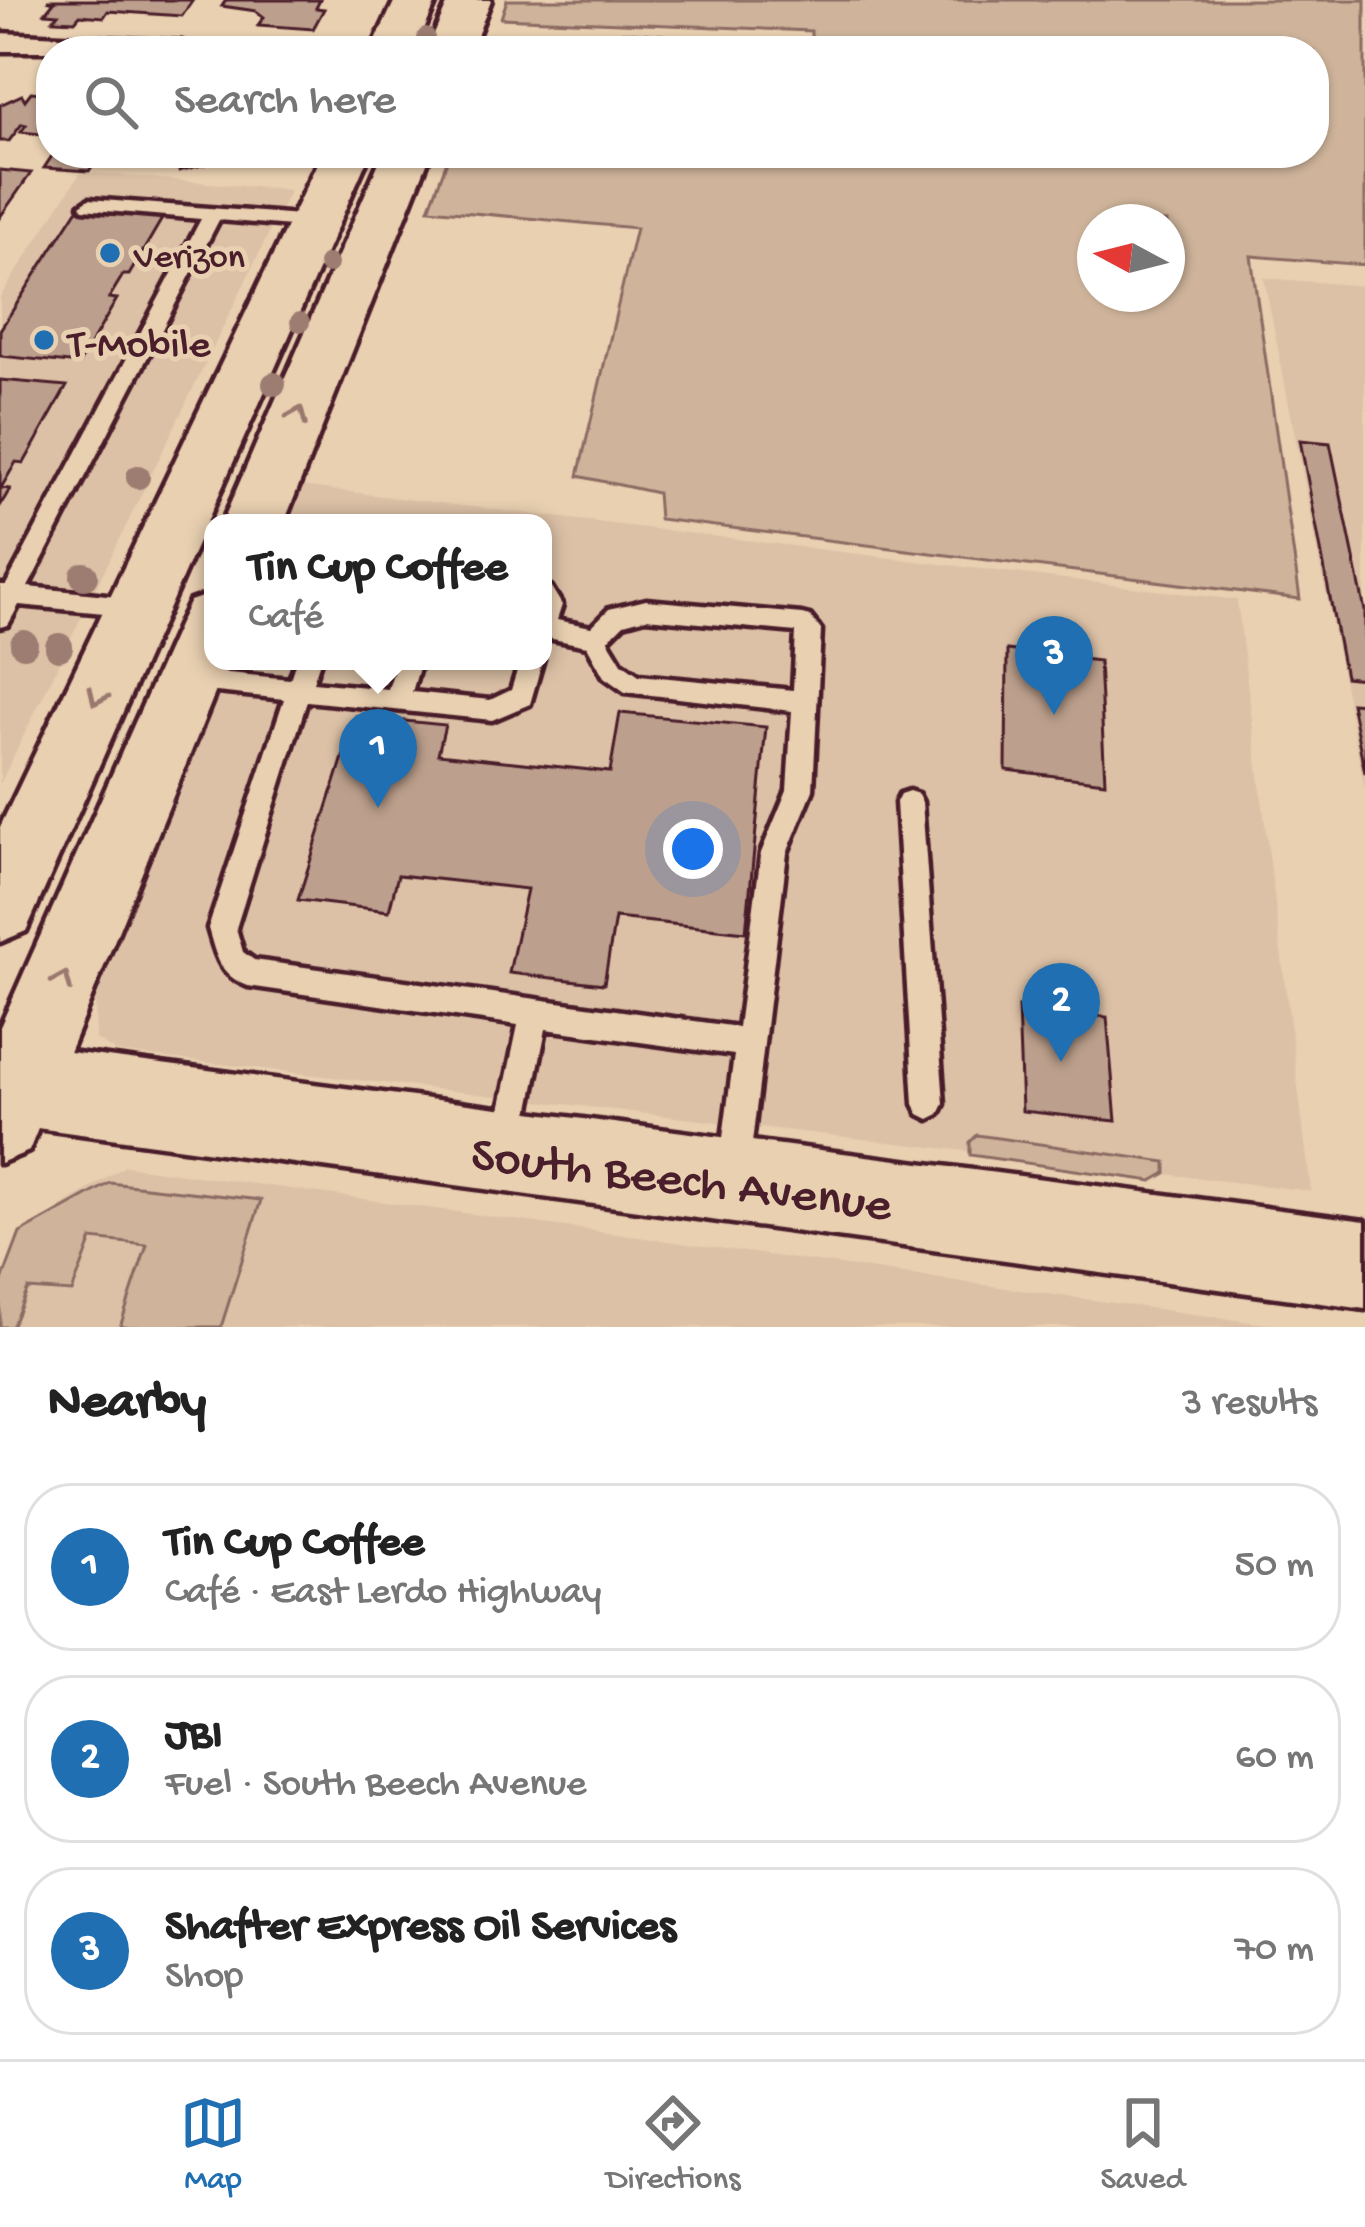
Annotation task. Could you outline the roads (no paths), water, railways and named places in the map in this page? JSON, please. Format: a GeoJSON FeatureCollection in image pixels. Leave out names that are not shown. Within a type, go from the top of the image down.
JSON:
{"type":"FeatureCollection","features":[{"type":"Feature","properties":{"kind":"main road"},"geometry":{"type":"LineString","coordinates":[[400,36],[416,0]]}},
{"type":"Feature","properties":{"kind":"main road"},"geometry":{"type":"LineString","coordinates":[[455,36],[470,0]]}},
{"type":"Feature","properties":{"kind":"main road"},"geometry":{"type":"LineString","coordinates":[[0,907],[339,168]]}},
{"type":"Feature","properties":{"kind":"main road"},"geometry":{"type":"LineString","coordinates":[[257,514],[401,168]]}},
{"type":"Feature","properties":{"kind":"main road"},"geometry":{"type":"LineString","coordinates":[[5,1098],[201,649]]}},
{"type":"Feature","properties":{"kind":"main road","name":"South Beech Avenue"},"geometry":{"type":"LineString","coordinates":[[5,1098],[506,1152],[1365,1265]]}},
{"type":"Feature","properties":{"kind":"street"},"geometry":{"type":"LineString","coordinates":[[0,42],[36,44]]}},
{"type":"Feature","properties":{"kind":"lane"},"geometry":{"type":"LineString","coordinates":[[89,205],[314,222]]}},
{"type":"Feature","properties":{"kind":"lane"},"geometry":{"type":"LineString","coordinates":[[0,618],[6,594],[213,214]]}},
{"type":"Feature","properties":{"kind":"lane"},"geometry":{"type":"LineString","coordinates":[[6,594],[138,607]]}},
{"type":"Feature","properties":{"kind":"lane"},"geometry":{"type":"LineString","coordinates":[[595,638],[617,616],[646,609],[802,623],[809,630],[800,790],[774,853],[733,1182]]}},
{"type":"Feature","properties":{"kind":"lane"},"geometry":{"type":"LineString","coordinates":[[552,629],[595,638],[613,670],[634,685],[807,702]]}},
{"type":"Feature","properties":{"kind":"lane"},"geometry":{"type":"LineString","coordinates":[[250,670],[297,690],[492,710],[521,697],[529,670]]}},
{"type":"Feature","properties":{"kind":"lane"},"geometry":{"type":"LineString","coordinates":[[305,670],[222,928],[231,960],[248,974],[747,1043]]}},
{"type":"Feature","properties":{"kind":"lane"},"geometry":{"type":"LineString","coordinates":[[397,700],[406,670]]}},
{"type":"Feature","properties":{"kind":"lane"},"geometry":{"type":"LineString","coordinates":[[909,802],[929,1104]]}},
{"type":"Feature","properties":{"kind":"lane"},"geometry":{"type":"LineString","coordinates":[[506,1152],[535,1013]]}},
{"type":"Feature","properties":{"kind":"place","name":"Verizon"},"geometry":{"type":"Point","coordinates":[110,253]}},
{"type":"Feature","properties":{"kind":"place","name":"T-Mobile"},"geometry":{"type":"Point","coordinates":[44,340]}},
{"type":"Feature","properties":{"kind":"place","name":"Shafter Express Oil Services"},"geometry":{"type":"Point","coordinates":[1054,715]}},
{"type":"Feature","properties":{"kind":"place","name":"Tin Cup Coffee"},"geometry":{"type":"Point","coordinates":[378,808]}},
{"type":"Feature","properties":{"kind":"place","name":"JBI"},"geometry":{"type":"Point","coordinates":[1061,1062]}}]}
